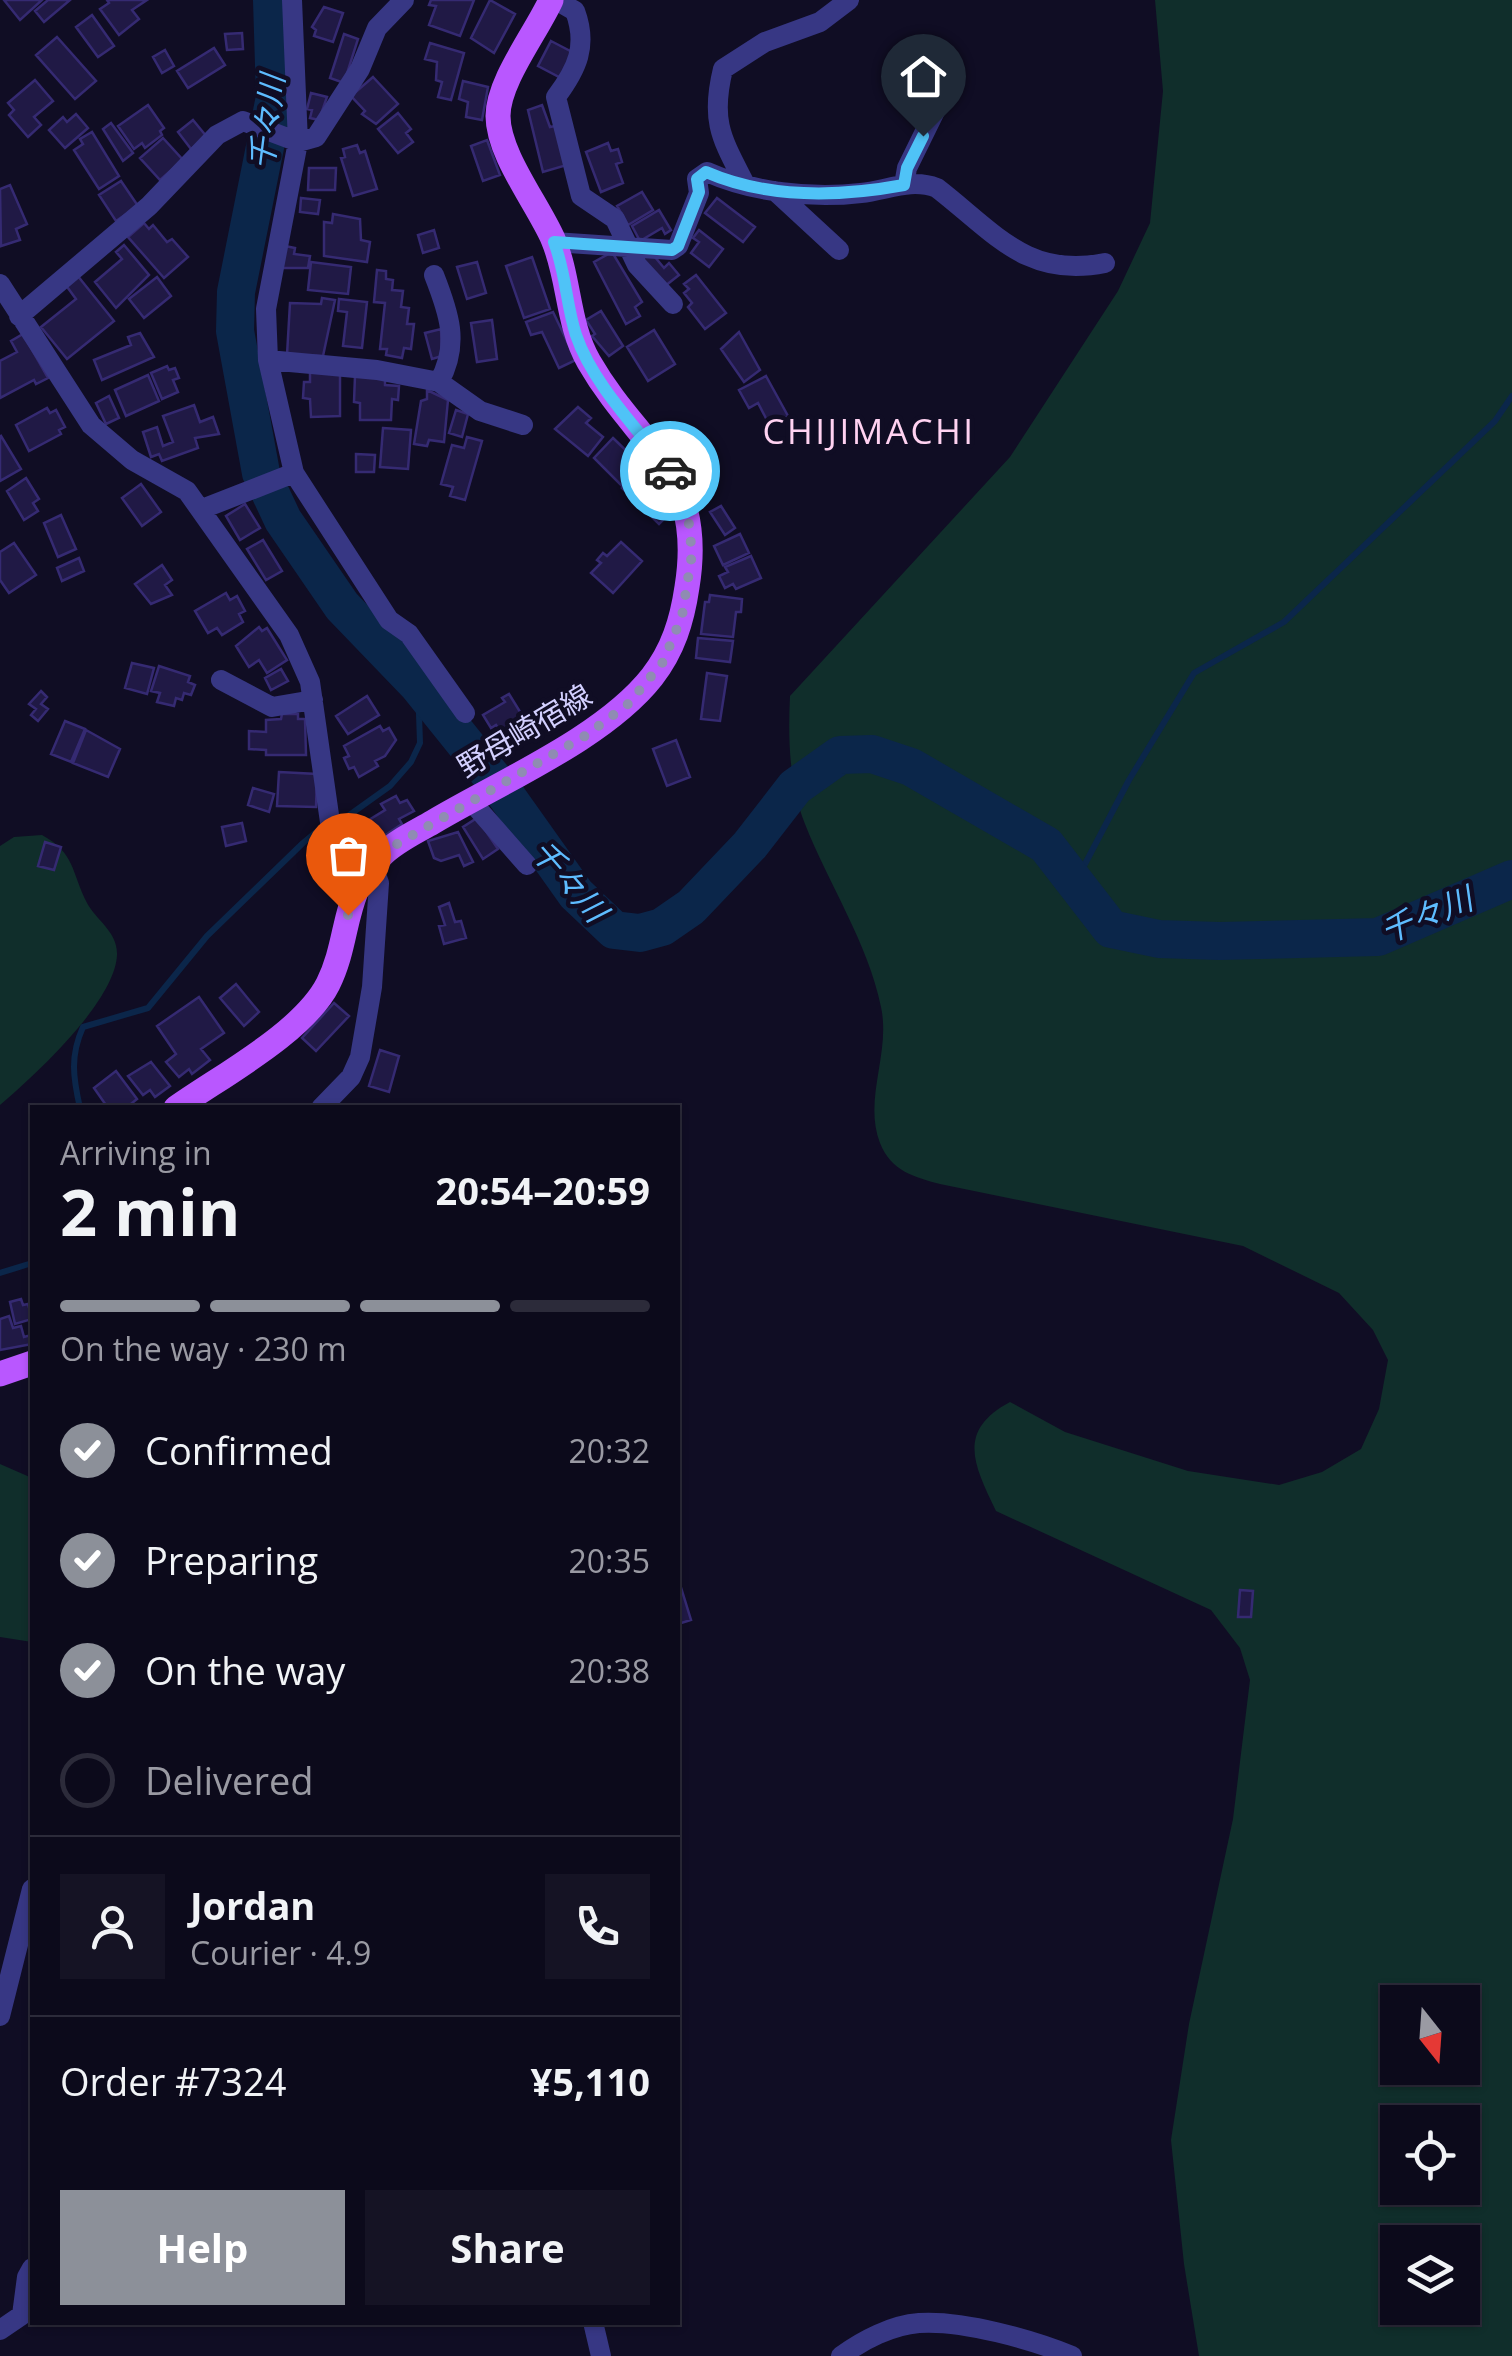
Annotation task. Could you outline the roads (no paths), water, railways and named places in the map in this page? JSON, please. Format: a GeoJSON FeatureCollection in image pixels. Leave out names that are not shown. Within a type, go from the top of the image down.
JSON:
{"type":"FeatureCollection","features":[{"type":"Feature","properties":{"kind":"main road","name":"野母崎宿線"},"geometry":{"type":"LineString","coordinates":[[365,872],[385,851],[585,736],[628,704],[650,680],[674,642],[692,554],[687,505],[676,479],[588,362],[576,336],[567,282],[554,242],[500,137],[500,96],[553,0]]}},
{"type":"Feature","properties":{"kind":"main road"},"geometry":{"type":"LineString","coordinates":[[180,1105],[285,1032],[326,988],[365,872]]}},
{"type":"Feature","properties":{"kind":"main road"},"geometry":{"type":"LineString","coordinates":[[0,1374],[30,1364]]}},
{"type":"Feature","properties":{"kind":"street"},"geometry":{"type":"LineString","coordinates":[[292,0],[298,142],[266,309],[268,360],[289,474],[389,620],[409,634],[464,713]]}},
{"type":"Feature","properties":{"kind":"street"},"geometry":{"type":"LineString","coordinates":[[19,316],[149,206],[217,135],[244,121],[298,142],[320,132],[360,69],[377,28],[404,0]]}},
{"type":"Feature","properties":{"kind":"street"},"geometry":{"type":"LineString","coordinates":[[553,0],[575,11],[582,50],[573,74],[556,97],[581,196],[615,220],[637,265],[672,304]]}},
{"type":"Feature","properties":{"kind":"street"},"geometry":{"type":"LineString","coordinates":[[745,184],[722,144],[719,130],[718,88],[723,69],[765,42],[820,22],[849,0]]}},
{"type":"Feature","properties":{"kind":"street"},"geometry":{"type":"LineString","coordinates":[[904,185],[907,168],[939,103]]}},
{"type":"Feature","properties":{"kind":"street"},"geometry":{"type":"LineString","coordinates":[[554,242],[672,250],[678,246],[699,192],[700,173],[798,194],[859,194],[920,182],[937,188],[1026,258],[1053,267],[1105,264]]}},
{"type":"Feature","properties":{"kind":"street"},"geometry":{"type":"LineString","coordinates":[[774,189],[838,250]]}},
{"type":"Feature","properties":{"kind":"street"},"geometry":{"type":"LineString","coordinates":[[434,275],[448,312],[452,340],[448,365],[439,382]]}},
{"type":"Feature","properties":{"kind":"street"},"geometry":{"type":"LineString","coordinates":[[0,284],[91,425],[132,460],[187,491],[202,509],[290,636],[310,682],[332,836],[379,883],[365,1038],[351,1077],[324,1105]]}},
{"type":"Feature","properties":{"kind":"street"},"geometry":{"type":"LineString","coordinates":[[268,360],[377,370],[439,382],[480,411],[523,425]]}},
{"type":"Feature","properties":{"kind":"street"},"geometry":{"type":"LineString","coordinates":[[202,509],[289,474]]}},
{"type":"Feature","properties":{"kind":"street"},"geometry":{"type":"LineString","coordinates":[[221,680],[272,707],[313,700]]}},
{"type":"Feature","properties":{"kind":"street"},"geometry":{"type":"LineString","coordinates":[[471,799],[527,865]]}},
{"type":"Feature","properties":{"kind":"street"},"geometry":{"type":"LineString","coordinates":[[0,2016],[30,1898]]}},
{"type":"Feature","properties":{"kind":"street"},"geometry":{"type":"LineString","coordinates":[[0,2330],[22,2315],[30,2277]]}},
{"type":"Feature","properties":{"kind":"street"},"geometry":{"type":"LineString","coordinates":[[840,2356],[884,2332],[919,2323],[1044,2344],[1072,2356]]}},
{"type":"Feature","properties":{"kind":"street"},"geometry":{"type":"LineString","coordinates":[[595,2325],[601,2356]]}},
{"type":"Feature","properties":{"kind":"waterway","name":"千々川"},"geometry":{"type":"LineString","coordinates":[[272,0],[275,97],[236,292],[235,331],[261,473],[283,520],[342,606],[418,685],[500,787],[576,894],[614,930],[640,933],[662,927],[691,907],[750,845],[795,787],[840,755],[872,754],[911,767],[1046,845],[1111,929],[1159,939],[1378,937],[1512,879]]}},
{"type":"Feature","properties":{"kind":"waterway"},"geometry":{"type":"LineString","coordinates":[[1074,885],[1129,780],[1194,673],[1284,622],[1495,421],[1512,396]]}},
{"type":"Feature","properties":{"kind":"waterway"},"geometry":{"type":"LineString","coordinates":[[79,1105],[74,1067],[83,1027],[148,1008],[207,936],[303,843],[390,786],[411,762],[420,743],[418,685]]}},
{"type":"Feature","properties":{"kind":"waterway"},"geometry":{"type":"LineString","coordinates":[[0,1273],[30,1264]]}},
{"type":"Feature","properties":{"kind":"district","name":"CHIJIMACHI"},"geometry":{"type":"Point","coordinates":[869,430]}}]}
